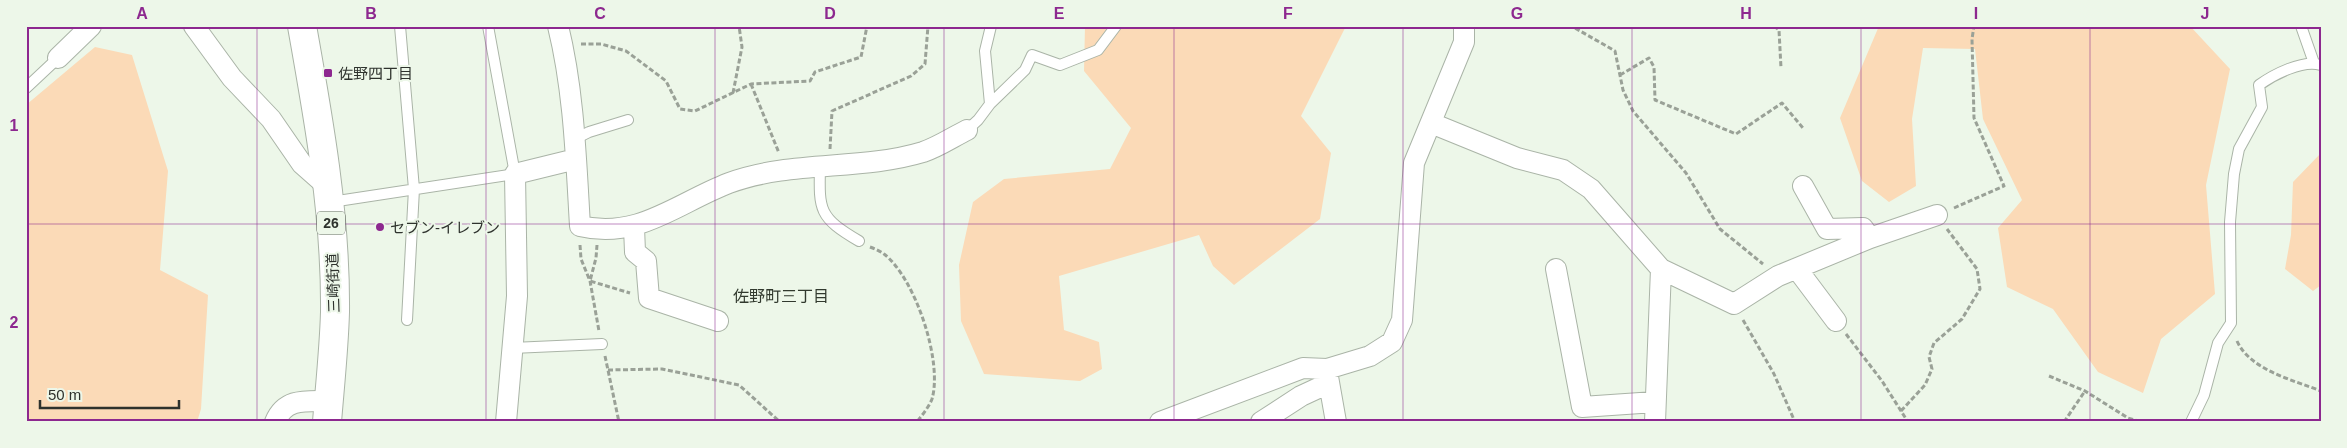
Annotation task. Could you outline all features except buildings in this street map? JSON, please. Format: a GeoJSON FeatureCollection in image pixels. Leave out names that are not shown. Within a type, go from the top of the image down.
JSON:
{"type":"FeatureCollection","features":[{"type":"Feature","properties":{"kind":"main road","name":"三崎街道"},"geometry":{"type":"LineString","coordinates":[[302,26],[320,124],[329,195],[335,312],[328,411]]}},
{"type":"Feature","properties":{"kind":"street"},"geometry":{"type":"LineString","coordinates":[[58,58],[91,26]]}},
{"type":"Feature","properties":{"kind":"street"},"geometry":{"type":"LineString","coordinates":[[194,26],[232,78],[271,119],[302,164],[329,195]]}},
{"type":"Feature","properties":{"kind":"street"},"geometry":{"type":"LineString","coordinates":[[558,26],[564,49],[575,139],[580,226],[597,230],[634,227],[729,183],[786,169],[824,164],[869,162],[924,152],[967,130]]}},
{"type":"Feature","properties":{"kind":"street"},"geometry":{"type":"LineString","coordinates":[[1261,422],[1328,376],[1370,356],[1392,342],[1402,320],[1414,163],[1464,42],[1464,26]]}},
{"type":"Feature","properties":{"kind":"street"},"geometry":{"type":"LineString","coordinates":[[1431,124],[1517,158],[1563,170],[1591,189],[1662,269],[1734,304],[1778,276],[1870,238],[1936,215]]}},
{"type":"Feature","properties":{"kind":"street"},"geometry":{"type":"LineString","coordinates":[[506,422],[517,296],[515,174],[576,159]]}},
{"type":"Feature","properties":{"kind":"street"},"geometry":{"type":"LineString","coordinates":[[1803,186],[1827,229],[1863,228],[1870,238]]}},
{"type":"Feature","properties":{"kind":"street"},"geometry":{"type":"LineString","coordinates":[[634,227],[635,252],[646,261],[649,298],[718,321]]}},
{"type":"Feature","properties":{"kind":"street"},"geometry":{"type":"LineString","coordinates":[[1556,269],[1582,407],[1655,412],[1662,269]]}},
{"type":"Feature","properties":{"kind":"street"},"geometry":{"type":"LineString","coordinates":[[1797,269],[1836,321]]}},
{"type":"Feature","properties":{"kind":"street"},"geometry":{"type":"LineString","coordinates":[[1160,422],[1303,368],[1328,376]]}},
{"type":"Feature","properties":{"kind":"street"},"geometry":{"type":"LineString","coordinates":[[1328,376],[1336,422]]}},
{"type":"Feature","properties":{"kind":"street"},"geometry":{"type":"LineString","coordinates":[[274,422],[280,409],[287,405],[308,400],[328,411]]}},
{"type":"Feature","properties":{"kind":"lane"},"geometry":{"type":"LineString","coordinates":[[400,26],[414,189],[407,320]]}},
{"type":"Feature","properties":{"kind":"lane"},"geometry":{"type":"LineString","coordinates":[[329,195],[414,189],[515,174],[488,26]]}},
{"type":"Feature","properties":{"kind":"lane"},"geometry":{"type":"LineString","coordinates":[[990,104],[985,51],[991,26]]}},
{"type":"Feature","properties":{"kind":"lane"},"geometry":{"type":"LineString","coordinates":[[967,130],[978,120],[990,104],[1025,70],[1032,55],[1060,65],[1098,50],[1116,26]]}},
{"type":"Feature","properties":{"kind":"lane"},"geometry":{"type":"LineString","coordinates":[[2190,422],[2204,395],[2218,342],[2232,323],[2230,222],[2234,174],[2239,149],[2262,108],[2259,85],[2274,74],[2317,64],[2301,26]]}},
{"type":"Feature","properties":{"kind":"lane"},"geometry":{"type":"LineString","coordinates":[[26,88],[58,58]]}},
{"type":"Feature","properties":{"kind":"lane"},"geometry":{"type":"LineString","coordinates":[[575,139],[589,132],[628,120]]}},
{"type":"Feature","properties":{"kind":"lane"},"geometry":{"type":"LineString","coordinates":[[824,164],[820,199],[823,214],[839,229],[859,241]]}},
{"type":"Feature","properties":{"kind":"lane"},"geometry":{"type":"LineString","coordinates":[[512,348],[602,344]]}},
{"type":"Feature","properties":{"kind":"path"},"geometry":{"type":"LineString","coordinates":[[733,94],[742,47],[739,26]]}},
{"type":"Feature","properties":{"kind":"path"},"geometry":{"type":"LineString","coordinates":[[564,49],[579,44],[601,44],[626,51],[666,81],[680,109],[695,110],[751,84],[810,81],[815,72],[861,57],[867,26]]}},
{"type":"Feature","properties":{"kind":"path"},"geometry":{"type":"LineString","coordinates":[[824,164],[832,110],[910,76],[925,64],[928,26]]}},
{"type":"Feature","properties":{"kind":"path"},"geometry":{"type":"LineString","coordinates":[[1568,26],[1576,27],[1615,51],[1624,90],[1633,111],[1686,174],[1720,229],[1778,276]]}},
{"type":"Feature","properties":{"kind":"path"},"geometry":{"type":"LineString","coordinates":[[1774,26],[1779,30],[1780,68]]}},
{"type":"Feature","properties":{"kind":"path"},"geometry":{"type":"LineString","coordinates":[[1901,411],[1925,386],[1932,369],[1930,357],[1934,342],[1962,319],[1980,289],[1977,269],[1936,215],[2004,186],[1974,118],[1972,39],[1974,26]]}},
{"type":"Feature","properties":{"kind":"path"},"geometry":{"type":"LineString","coordinates":[[1620,75],[1649,58],[1654,67],[1655,100],[1736,134],[1782,104],[1803,128]]}},
{"type":"Feature","properties":{"kind":"path"},"geometry":{"type":"LineString","coordinates":[[751,84],[786,169]]}},
{"type":"Feature","properties":{"kind":"path"},"geometry":{"type":"LineString","coordinates":[[580,226],[581,259],[590,282],[619,422]]}},
{"type":"Feature","properties":{"kind":"path"},"geometry":{"type":"LineString","coordinates":[[859,241],[884,254],[898,269],[922,316],[932,349],[934,376],[931,400],[918,422]]}},
{"type":"Feature","properties":{"kind":"path"},"geometry":{"type":"LineString","coordinates":[[590,282],[649,298]]}},
{"type":"Feature","properties":{"kind":"path"},"geometry":{"type":"LineString","coordinates":[[1734,304],[1774,374],[1795,422]]}},
{"type":"Feature","properties":{"kind":"path"},"geometry":{"type":"LineString","coordinates":[[1836,321],[1908,422]]}},
{"type":"Feature","properties":{"kind":"path"},"geometry":{"type":"LineString","coordinates":[[2232,323],[2237,343],[2251,358],[2272,372],[2321,391]]}},
{"type":"Feature","properties":{"kind":"path"},"geometry":{"type":"LineString","coordinates":[[608,370],[662,369],[739,385],[780,422]]}},
{"type":"Feature","properties":{"kind":"path"},"geometry":{"type":"LineString","coordinates":[[2048,376],[2084,391],[2128,418],[2142,422]]}},
{"type":"Feature","properties":{"kind":"path"},"geometry":{"type":"LineString","coordinates":[[2064,422],[2084,391]]}},
{"type":"Feature","properties":{"kind":"shaded area"},"geometry":{"type":"Polygon","coordinates":[[[1085,26],[1346,26],[1301,116],[1331,153],[1320,219],[1234,285],[1213,266],[1199,235],[1059,276],[1064,330],[1099,342],[1102,369],[1080,381],[984,374],[961,321],[959,265],[973,202],[1004,179],[1110,169],[1131,128],[1084,71],[1085,26]]]}},
{"type":"Feature","properties":{"kind":"shaded area"},"geometry":{"type":"Polygon","coordinates":[[[1879,26],[2190,26],[2230,69],[2206,185],[2215,294],[2161,339],[2143,393],[2098,372],[2053,309],[2007,287],[1998,228],[2022,200],[1983,119],[1975,49],[1923,48],[1912,119],[1916,186],[1889,202],[1862,181],[1840,118],[1879,26]]]}},
{"type":"Feature","properties":{"kind":"shaded area"},"geometry":{"type":"Polygon","coordinates":[[[95,47],[132,55],[168,171],[160,270],[208,295],[201,409],[197,422],[26,422],[26,105],[95,47]]]}},
{"type":"Feature","properties":{"kind":"shaded area"},"geometry":{"type":"Polygon","coordinates":[[[2321,153],[2321,285],[2313,291],[2285,269],[2291,235],[2293,182],[2321,153]]]}},
{"type":"Feature","properties":{"kind":"place","name":"佐野四丁目"},"geometry":{"type":"Point","coordinates":[328,73]}},
{"type":"Feature","properties":{"kind":"place","name":"セブン-イレブン"},"geometry":{"type":"Point","coordinates":[380,227]}},
{"type":"Feature","properties":{"kind":"district","name":"佐野町三丁目"},"geometry":{"type":"Point","coordinates":[781,296]}}]}
